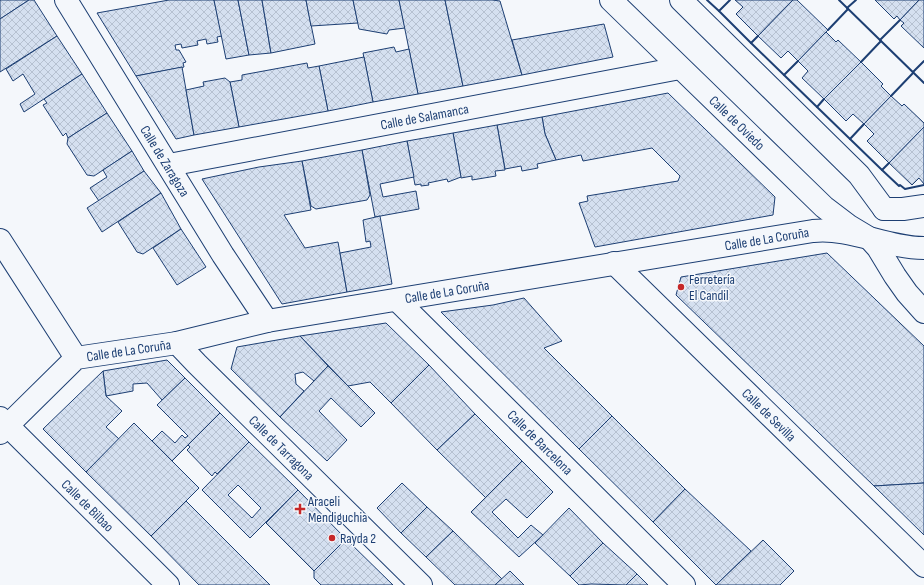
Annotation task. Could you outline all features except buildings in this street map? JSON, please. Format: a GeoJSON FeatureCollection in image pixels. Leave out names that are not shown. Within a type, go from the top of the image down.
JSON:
{"type":"FeatureCollection","features":[{"type":"Feature","properties":{"kind":"street","name":"Calle de Zaragoza"},"geometry":{"type":"LineString","coordinates":[[66,0],[169,165],[223,255],[266,321]]}},
{"type":"Feature","properties":{"kind":"street","name":"Calle de Oviedo"},"geometry":{"type":"LineString","coordinates":[[611,0],[824,208],[869,238],[878,248],[907,293],[924,312]]}},
{"type":"Feature","properties":{"kind":"street"},"geometry":{"type":"LineString","coordinates":[[681,0],[859,175],[884,209]]}},
{"type":"Feature","properties":{"kind":"street","name":"Calle de Salamanca"},"geometry":{"type":"LineString","coordinates":[[169,165],[680,68]]}},
{"type":"Feature","properties":{"kind":"street"},"geometry":{"type":"LineString","coordinates":[[884,209],[903,209],[924,206]]}},
{"type":"Feature","properties":{"kind":"street"},"geometry":{"type":"LineString","coordinates":[[869,238],[884,209]]}},
{"type":"Feature","properties":{"kind":"street","name":"Calle de La Coruña"},"geometry":{"type":"LineString","coordinates":[[3,425],[76,358],[177,343],[266,321],[813,231],[830,230],[897,245],[924,248]]}},
{"type":"Feature","properties":{"kind":"street"},"geometry":{"type":"LineString","coordinates":[[0,240],[76,358]]}},
{"type":"Feature","properties":{"kind":"street","name":"Calle de Sevilla"},"geometry":{"type":"LineString","coordinates":[[614,263],[924,566]]}},
{"type":"Feature","properties":{"kind":"street","name":"Calle de Barcelona"},"geometry":{"type":"LineString","coordinates":[[397,300],[684,585]]}},
{"type":"Feature","properties":{"kind":"street","name":"Calle de Tarragona"},"geometry":{"type":"LineString","coordinates":[[177,343],[421,585]]}},
{"type":"Feature","properties":{"kind":"street","name":"Calle de Bilbao"},"geometry":{"type":"LineString","coordinates":[[3,425],[168,585]]}},
{"type":"Feature","properties":{"kind":"wall"},"geometry":{"type":"LineString","coordinates":[[707,0],[719,11]]}},
{"type":"Feature","properties":{"kind":"wall"},"geometry":{"type":"LineString","coordinates":[[730,0],[719,11],[751,43]]}},
{"type":"Feature","properties":{"kind":"wall"},"geometry":{"type":"LineString","coordinates":[[839,0],[924,83]]}},
{"type":"Feature","properties":{"kind":"wall"},"geometry":{"type":"LineString","coordinates":[[847,8],[856,0]]}},
{"type":"Feature","properties":{"kind":"wall"},"geometry":{"type":"LineString","coordinates":[[828,30],[848,9]]}},
{"type":"Feature","properties":{"kind":"wall"},"geometry":{"type":"LineString","coordinates":[[880,40],[900,20]]}},
{"type":"Feature","properties":{"kind":"wall"},"geometry":{"type":"LineString","coordinates":[[758,36],[751,43],[784,75]]}},
{"type":"Feature","properties":{"kind":"wall"},"geometry":{"type":"LineString","coordinates":[[861,62],[881,41]]}},
{"type":"Feature","properties":{"kind":"wall"},"geometry":{"type":"LineString","coordinates":[[798,61],[784,75],[817,107]]}},
{"type":"Feature","properties":{"kind":"wall"},"geometry":{"type":"LineString","coordinates":[[913,72],[924,61]]}},
{"type":"Feature","properties":{"kind":"wall"},"geometry":{"type":"LineString","coordinates":[[891,96],[913,73]]}},
{"type":"Feature","properties":{"kind":"wall"},"geometry":{"type":"LineString","coordinates":[[824,99],[817,107],[850,139]]}},
{"type":"Feature","properties":{"kind":"wall"},"geometry":{"type":"LineString","coordinates":[[864,124],[850,139],[882,170]]}},
{"type":"Feature","properties":{"kind":"wall"},"geometry":{"type":"LineString","coordinates":[[889,163],[882,170],[899,186],[900,185],[905,189],[924,185]]}},
{"type":"Feature","properties":{"kind":"place","name":"Ferretería El Candil"},"geometry":{"type":"Point","coordinates":[681,287]}},
{"type":"Feature","properties":{"kind":"place","name":"Araceli Mendiguchia"},"geometry":{"type":"Point","coordinates":[300,509]}},
{"type":"Feature","properties":{"kind":"place","name":"Rayda 2"},"geometry":{"type":"Point","coordinates":[332,538]}}]}
